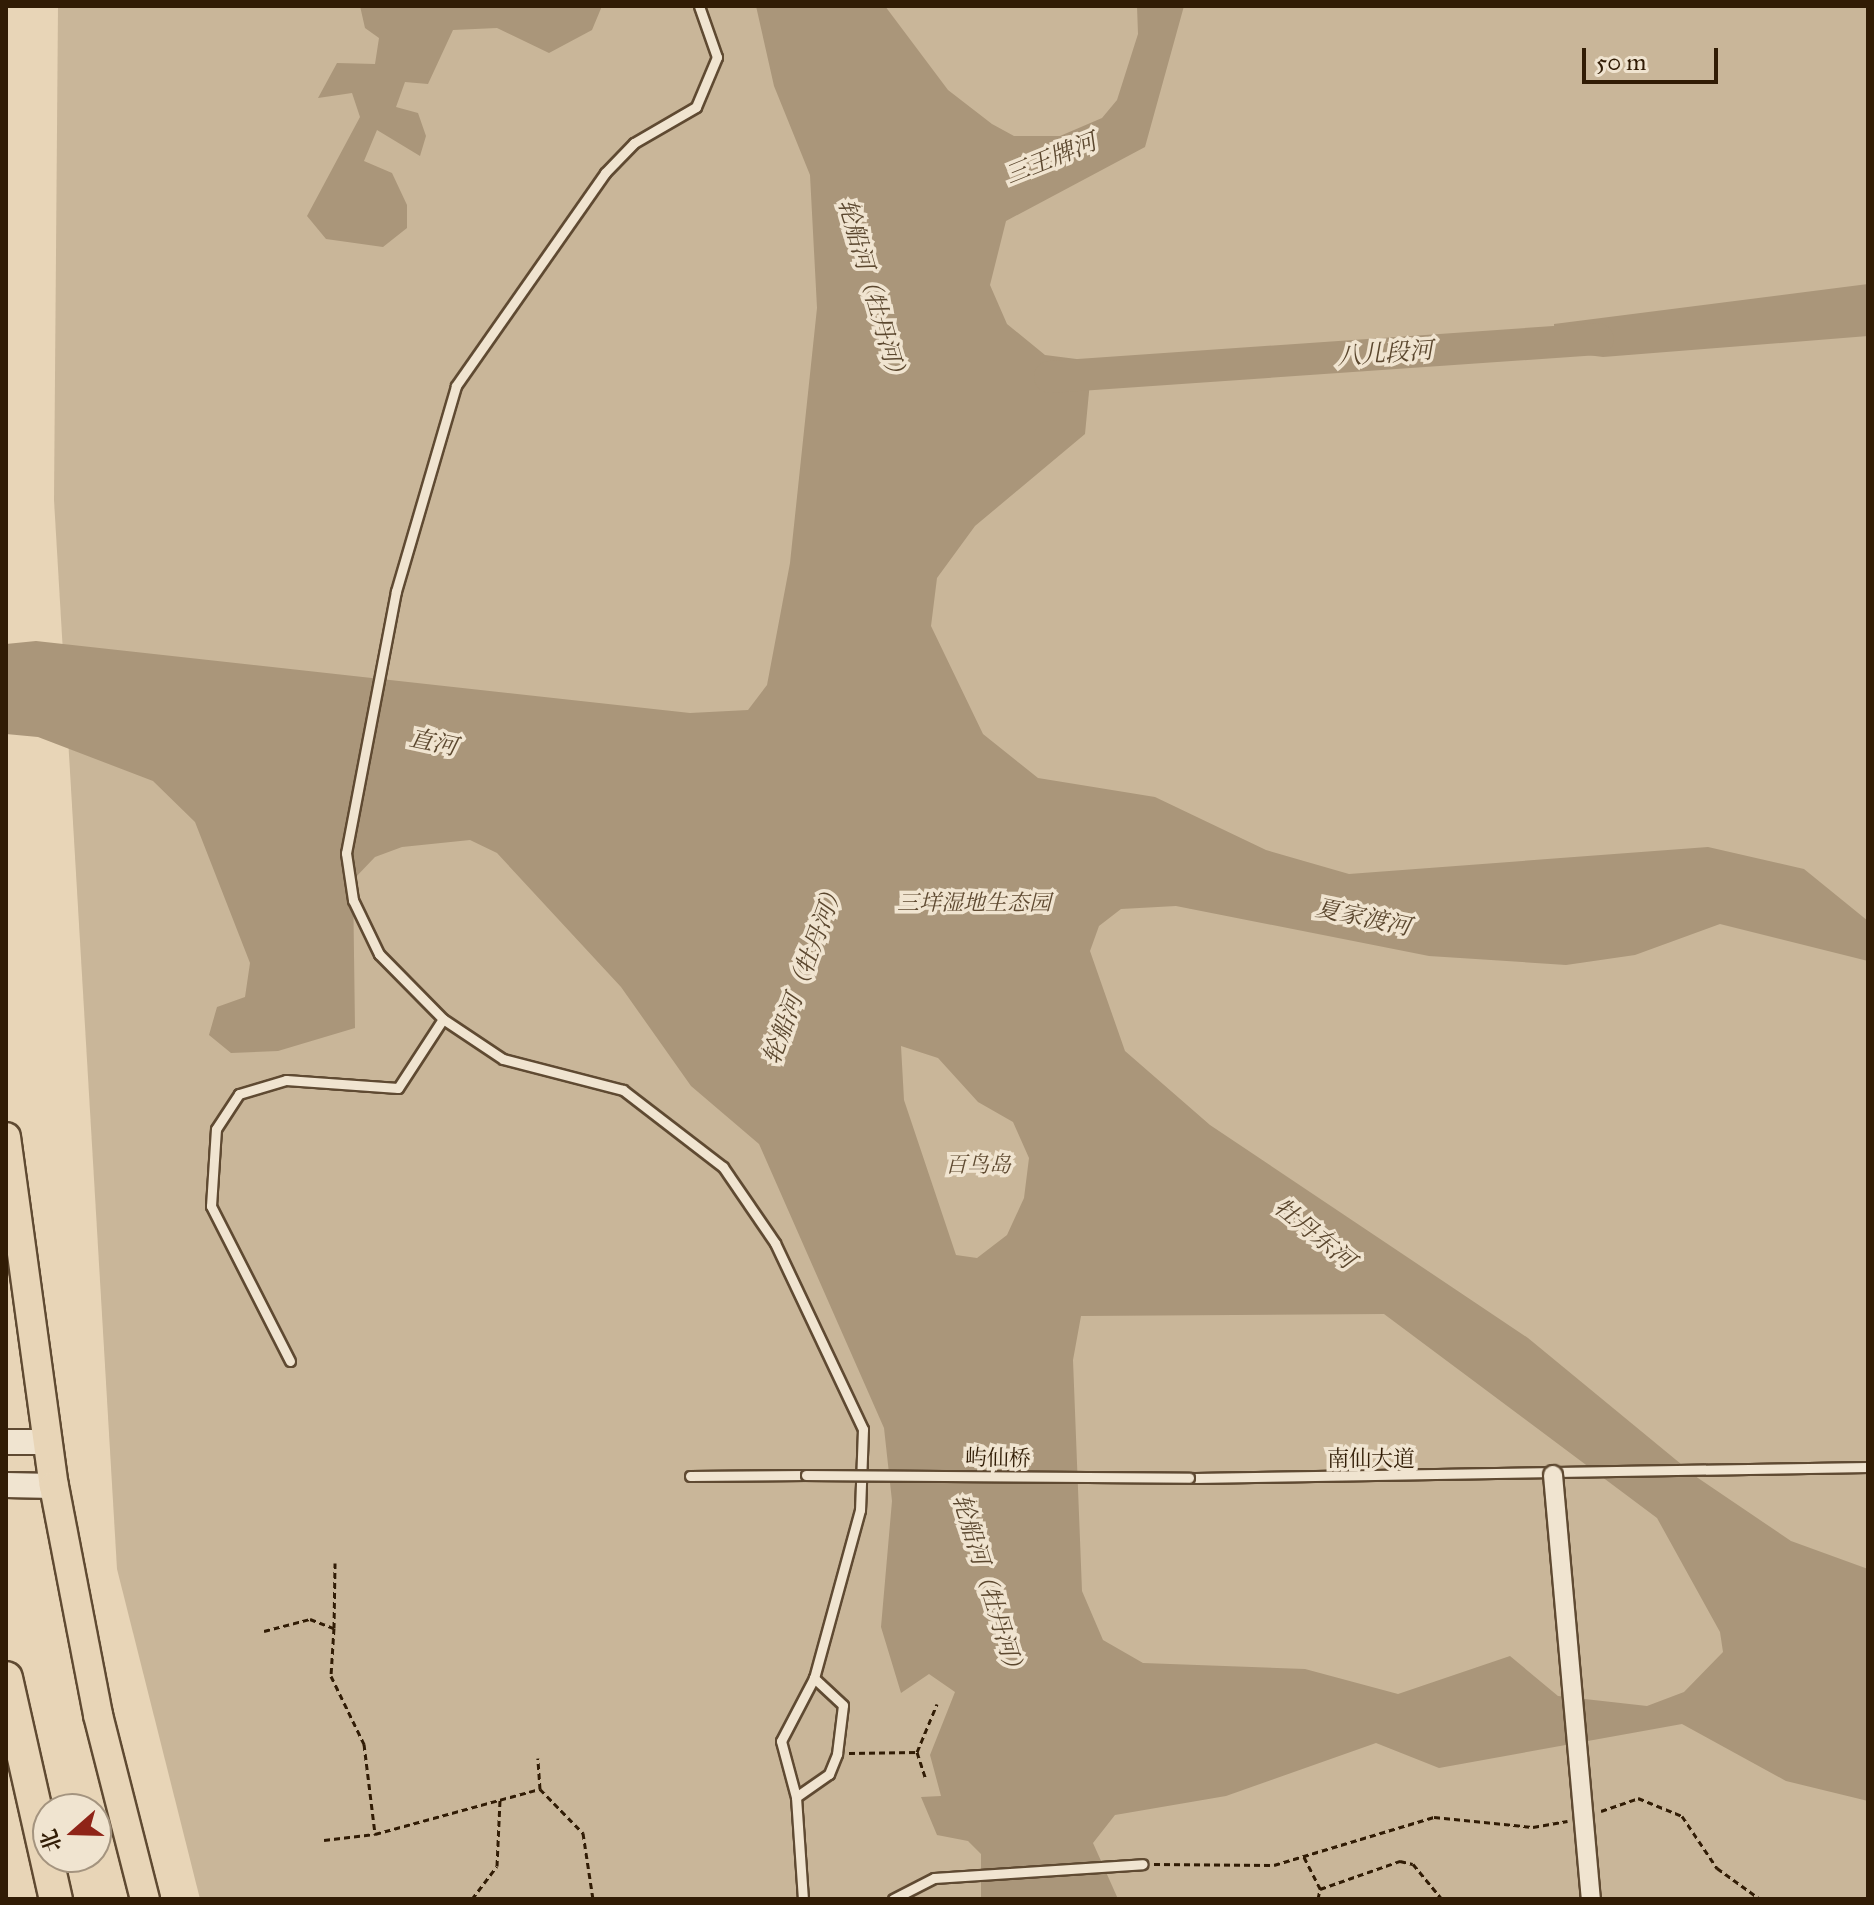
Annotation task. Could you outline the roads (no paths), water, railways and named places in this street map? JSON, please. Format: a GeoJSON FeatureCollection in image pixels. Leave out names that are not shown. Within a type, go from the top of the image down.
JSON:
{"type":"FeatureCollection","features":[{"type":"Feature","properties":{"kind":"highway"},"geometry":{"type":"LineString","coordinates":[[6,1678],[56,1899]]}},
{"type":"Feature","properties":{"kind":"main road"},"geometry":{"type":"LineString","coordinates":[[6,1137],[54,1486],[98,1715],[145,1899]]}},
{"type":"Feature","properties":{"kind":"main road"},"geometry":{"type":"LineString","coordinates":[[6,1442],[46,1442]]}},
{"type":"Feature","properties":{"kind":"main road"},"geometry":{"type":"LineString","coordinates":[[6,1485],[54,1486]]}},
{"type":"Feature","properties":{"kind":"street"},"geometry":{"type":"LineString","coordinates":[[1553,1475],[1591,1899]]}},
{"type":"Feature","properties":{"kind":"lane"},"geometry":{"type":"LineString","coordinates":[[699,6],[717,57],[696,107],[634,143],[605,173],[456,386],[383,648],[346,853],[353,900],[379,954],[443,1019],[503,1059],[623,1090],[723,1167],[775,1243],[863,1429],[860,1510],[814,1678],[781,1741],[796,1797],[803,1899]]}},
{"type":"Feature","properties":{"kind":"lane"},"geometry":{"type":"LineString","coordinates":[[290,1361],[211,1206],[216,1129],[239,1094],[286,1080],[398,1088],[443,1019]]}},
{"type":"Feature","properties":{"kind":"lane","name":"南仙大道"},"geometry":{"type":"LineString","coordinates":[[1189,1478],[1776,1472],[1868,1467]]}},
{"type":"Feature","properties":{"kind":"lane","name":"屿仙桥"},"geometry":{"type":"LineString","coordinates":[[690,1476],[1189,1478]]}},
{"type":"Feature","properties":{"kind":"lane"},"geometry":{"type":"LineString","coordinates":[[796,1797],[829,1774],[837,1754],[843,1705],[814,1678]]}},
{"type":"Feature","properties":{"kind":"lane"},"geometry":{"type":"LineString","coordinates":[[893,1899],[918,1882],[1143,1864]]}},
{"type":"Feature","properties":{"kind":"water"},"geometry":{"type":"Polygon","coordinates":[[[360,6],[602,6],[592,30],[549,53],[497,28],[453,30],[428,84],[405,82],[396,107],[418,113],[426,136],[420,156],[377,130],[364,161],[392,173],[407,205],[407,228],[383,247],[326,239],[307,216],[360,117],[352,93],[318,98],[337,63],[375,64],[379,38],[365,28],[360,6]]]}},
{"type":"Feature","properties":{"kind":"water"},"geometry":{"type":"Polygon","coordinates":[[[756,6],[885,6],[948,90],[992,124],[1014,136],[1060,136],[1102,118],[1117,100],[1138,34],[1137,6],[1184,6],[1145,147],[1006,221],[990,285],[1007,324],[1045,355],[1092,361],[1085,434],[975,526],[937,578],[931,626],[983,734],[1038,778],[1155,797],[1266,850],[1349,874],[1708,847],[1804,869],[1868,921],[1868,961],[1720,924],[1635,955],[1566,965],[1429,956],[1176,906],[1121,909],[1099,926],[1090,951],[1125,1051],[1210,1125],[1528,1338],[1698,1478],[1791,1541],[1868,1569],[1868,1801],[1786,1781],[1682,1724],[1439,1768],[1376,1743],[1226,1796],[1115,1815],[1093,1843],[1118,1899],[981,1899],[981,1854],[968,1841],[937,1835],[921,1797],[941,1796],[930,1755],[955,1692],[929,1674],[901,1693],[881,1627],[892,1501],[884,1428],[759,1144],[691,1086],[621,987],[497,853],[470,840],[402,847],[375,857],[353,880],[355,1028],[278,1051],[231,1053],[209,1035],[217,1007],[245,997],[250,963],[195,822],[153,781],[38,737],[6,734],[6,644],[36,641],[690,713],[748,710],[767,685],[790,563],[817,308],[810,175],[774,86],[756,6]],[[901,1046],[904,1100],[956,1255],[977,1258],[1007,1235],[1024,1198],[1029,1158],[1013,1122],[978,1102],[938,1058],[901,1046]],[[1384,1314],[1081,1316],[1073,1360],[1082,1591],[1103,1640],[1143,1663],[1305,1669],[1398,1694],[1510,1656],[1558,1696],[1647,1706],[1684,1692],[1723,1652],[1720,1632],[1657,1518],[1384,1314]]]}},
{"type":"Feature","properties":{"kind":"water"},"geometry":{"type":"Polygon","coordinates":[[[1868,284],[1868,336],[1603,357],[1556,351],[1554,324],[1868,284]]]}},
{"type":"Feature","properties":{"kind":"waterway","name":"八儿段河"},"geometry":{"type":"LineString","coordinates":[[1050,377],[1598,339]]}},
{"type":"Feature","properties":{"kind":"water label","name":"三王牌河"},"geometry":{"type":"Point","coordinates":[1051,159]}},
{"type":"Feature","properties":{"kind":"water label","name":"轮船河（牡丹河）"},"geometry":{"type":"Point","coordinates":[872,292]}},
{"type":"Feature","properties":{"kind":"water label","name":"直河"},"geometry":{"type":"Point","coordinates":[433,743]}},
{"type":"Feature","properties":{"kind":"water label","name":"夏家渡河"},"geometry":{"type":"Point","coordinates":[1363,918]}},
{"type":"Feature","properties":{"kind":"water label","name":"轮船河（牡丹河）"},"geometry":{"type":"Point","coordinates":[804,973]}},
{"type":"Feature","properties":{"kind":"water label","name":"牡丹东河"},"geometry":{"type":"Point","coordinates":[1314,1234]}},
{"type":"Feature","properties":{"kind":"water label","name":"轮船河（牡丹河）"},"geometry":{"type":"Point","coordinates":[988,1587]}},
{"type":"Feature","properties":{"kind":"park label","name":"三垟湿地生态园"},"geometry":{"type":"Point","coordinates":[974,903]}},
{"type":"Feature","properties":{"kind":"park label","name":"百鸟岛"},"geometry":{"type":"Point","coordinates":[978,1165]}}]}
